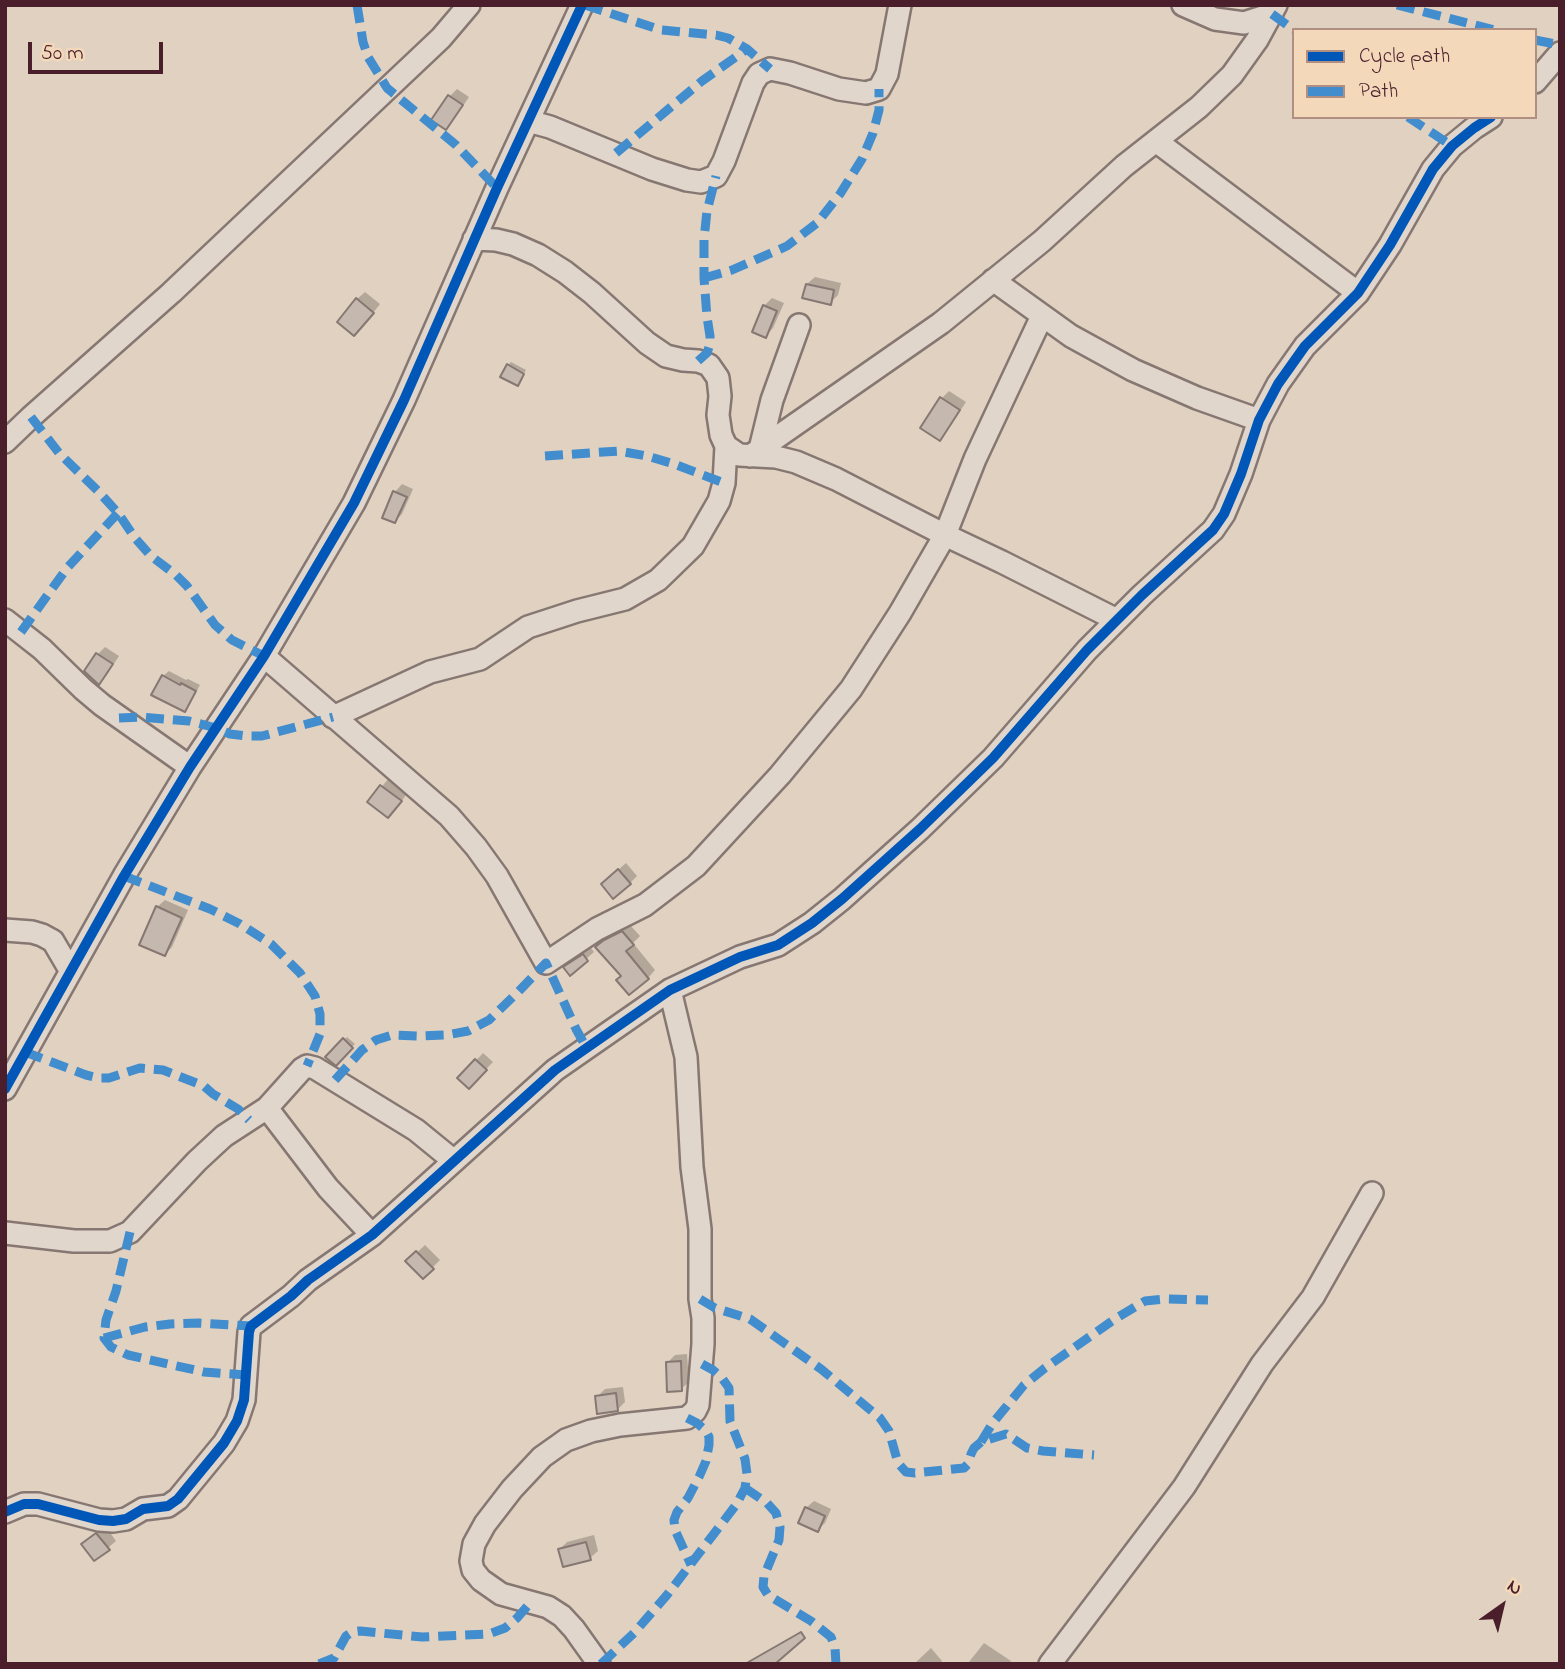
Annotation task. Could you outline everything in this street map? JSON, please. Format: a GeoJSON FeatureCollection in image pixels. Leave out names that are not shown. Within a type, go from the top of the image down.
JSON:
{"type":"FeatureCollection","features":[{"type":"Feature","properties":{"kind":"street"},"geometry":{"type":"LineString","coordinates":[[5,442],[171,293],[441,38],[469,5]]}},
{"type":"Feature","properties":{"kind":"street"},"geometry":{"type":"LineString","coordinates":[[5,1089],[124,876],[190,767],[264,656],[354,503],[404,400],[474,239],[583,5]]}},
{"type":"Feature","properties":{"kind":"street"},"geometry":{"type":"LineString","coordinates":[[528,121],[550,127],[652,169],[687,180],[701,181],[716,176],[759,74],[770,69],[839,89],[866,93],[879,89],[887,74],[900,5]]}},
{"type":"Feature","properties":{"kind":"street"},"geometry":{"type":"LineString","coordinates":[[1183,5],[1215,19],[1244,23],[1274,9]]}},
{"type":"Feature","properties":{"kind":"street"},"geometry":{"type":"LineString","coordinates":[[755,453],[941,323],[1042,242],[1124,166],[1199,107],[1232,75],[1257,40],[1274,9]]}},
{"type":"Feature","properties":{"kind":"street"},"geometry":{"type":"LineString","coordinates":[[1537,80],[1560,53]]}},
{"type":"Feature","properties":{"kind":"street"},"geometry":{"type":"LineString","coordinates":[[5,1512],[24,1504],[38,1504],[84,1517],[113,1521],[126,1519],[143,1509],[168,1506],[178,1499],[224,1443],[237,1421],[244,1400],[251,1326],[308,1280],[372,1236],[555,1070],[670,990],[740,957],[778,945],[812,923],[842,900],[920,829],[993,758],[1087,650],[1213,530],[1224,514],[1241,474],[1258,420],[1278,384],[1305,346],[1358,293],[1390,245],[1433,169],[1452,146],[1488,119]]}},
{"type":"Feature","properties":{"kind":"street"},"geometry":{"type":"LineString","coordinates":[[1156,141],[1358,293]]}},
{"type":"Feature","properties":{"kind":"street"},"geometry":{"type":"LineString","coordinates":[[333,717],[430,672],[480,659],[528,627],[625,599],[658,580],[693,546],[719,501],[724,483],[726,446],[718,415],[718,378],[709,366],[698,361],[666,356],[621,321],[592,293],[538,256],[513,244],[474,239]]}},
{"type":"Feature","properties":{"kind":"street"},"geometry":{"type":"LineString","coordinates":[[993,280],[1071,336],[1133,370],[1196,398],[1258,420]]}},
{"type":"Feature","properties":{"kind":"street"},"geometry":{"type":"LineString","coordinates":[[264,656],[449,817],[497,876],[546,963],[597,929],[645,905],[696,866],[780,775],[851,689],[900,613],[945,535],[975,459],[1042,316]]}},
{"type":"Feature","properties":{"kind":"street"},"geometry":{"type":"LineString","coordinates":[[755,453],[799,325]]}},
{"type":"Feature","properties":{"kind":"street"},"geometry":{"type":"LineString","coordinates":[[726,446],[739,455],[755,453],[776,457],[796,462],[836,479],[1117,620]]}},
{"type":"Feature","properties":{"kind":"street"},"geometry":{"type":"LineString","coordinates":[[5,620],[42,649],[102,705],[190,767]]}},
{"type":"Feature","properties":{"kind":"street"},"geometry":{"type":"LineString","coordinates":[[5,930],[42,935],[53,941],[70,970]]}},
{"type":"Feature","properties":{"kind":"street"},"geometry":{"type":"LineString","coordinates":[[598,1664],[562,1616],[548,1607],[501,1594],[481,1580],[473,1570],[471,1561],[474,1544],[505,1498],[542,1457],[566,1440],[620,1425],[687,1418],[698,1405],[703,1344],[699,1229],[685,1057],[670,990]]}},
{"type":"Feature","properties":{"kind":"street"},"geometry":{"type":"LineString","coordinates":[[5,1233],[74,1241],[110,1241],[130,1231],[197,1160],[223,1136],[267,1108],[307,1066],[312,1066],[416,1130],[454,1161]]}},
{"type":"Feature","properties":{"kind":"street"},"geometry":{"type":"LineString","coordinates":[[267,1108],[328,1188],[372,1236]]}},
{"type":"Feature","properties":{"kind":"street"},"geometry":{"type":"LineString","coordinates":[[1050,1664],[1184,1487],[1262,1364],[1313,1297],[1372,1193]]}},
{"type":"Feature","properties":{"kind":"building"},"geometry":{"type":"Polygon","coordinates":[[[448,95],[463,105],[446,130],[431,120],[448,95]]]}},
{"type":"Feature","properties":{"kind":"building"},"geometry":{"type":"Polygon","coordinates":[[[806,284],[834,290],[831,305],[802,298],[806,284]]]}},
{"type":"Feature","properties":{"kind":"building"},"geometry":{"type":"Polygon","coordinates":[[[356,298],[374,313],[354,336],[337,322],[356,298]]]}},
{"type":"Feature","properties":{"kind":"building"},"geometry":{"type":"Polygon","coordinates":[[[763,305],[777,311],[766,338],[752,332],[763,305]]]}},
{"type":"Feature","properties":{"kind":"building"},"geometry":{"type":"Polygon","coordinates":[[[507,364],[524,374],[518,386],[500,377],[507,364]]]}},
{"type":"Feature","properties":{"kind":"building"},"geometry":{"type":"Polygon","coordinates":[[[940,397],[960,410],[940,441],[920,428],[940,397]]]}},
{"type":"Feature","properties":{"kind":"building"},"geometry":{"type":"Polygon","coordinates":[[[393,491],[407,497],[395,523],[382,518],[393,491]]]}},
{"type":"Feature","properties":{"kind":"building"},"geometry":{"type":"Polygon","coordinates":[[[96,653],[113,664],[99,685],[84,671],[96,653]]]}},
{"type":"Feature","properties":{"kind":"building"},"geometry":{"type":"Polygon","coordinates":[[[162,675],[196,691],[185,712],[151,695],[162,675]]]}},
{"type":"Feature","properties":{"kind":"building"},"geometry":{"type":"Polygon","coordinates":[[[380,785],[402,801],[388,818],[367,802],[380,785]]]}},
{"type":"Feature","properties":{"kind":"building"},"geometry":{"type":"Polygon","coordinates":[[[618,869],[631,884],[613,899],[601,884],[618,869]]]}},
{"type":"Feature","properties":{"kind":"building"},"geometry":{"type":"Polygon","coordinates":[[[156,906],[182,918],[165,956],[139,945],[156,906]]]}},
{"type":"Feature","properties":{"kind":"building"},"geometry":{"type":"Polygon","coordinates":[[[622,931],[634,945],[626,951],[649,979],[629,995],[616,980],[621,976],[595,947],[622,931]]]}},
{"type":"Feature","properties":{"kind":"building"},"geometry":{"type":"Polygon","coordinates":[[[583,954],[588,961],[570,976],[563,967],[583,954]]]}},
{"type":"Feature","properties":{"kind":"building"},"geometry":{"type":"Polygon","coordinates":[[[343,1038],[353,1048],[336,1066],[325,1057],[343,1038]]]}},
{"type":"Feature","properties":{"kind":"building"},"geometry":{"type":"Polygon","coordinates":[[[475,1059],[487,1070],[469,1089],[457,1078],[475,1059]]]}},
{"type":"Feature","properties":{"kind":"building"},"geometry":{"type":"Polygon","coordinates":[[[416,1251],[434,1269],[423,1279],[405,1261],[416,1251]]]}},
{"type":"Feature","properties":{"kind":"building"},"geometry":{"type":"Polygon","coordinates":[[[681,1361],[682,1391],[667,1392],[666,1362],[681,1361]]]}},
{"type":"Feature","properties":{"kind":"building"},"geometry":{"type":"Polygon","coordinates":[[[616,1393],[618,1411],[597,1414],[595,1396],[616,1393]]]}},
{"type":"Feature","properties":{"kind":"building"},"geometry":{"type":"Polygon","coordinates":[[[805,1507],[825,1516],[818,1532],[798,1523],[805,1507]]]}},
{"type":"Feature","properties":{"kind":"building"},"geometry":{"type":"Polygon","coordinates":[[[96,1533],[110,1550],[94,1561],[81,1544],[96,1533]]]}},
{"type":"Feature","properties":{"kind":"building"},"geometry":{"type":"Polygon","coordinates":[[[586,1542],[591,1560],[563,1567],[558,1549],[586,1542]]]}},
{"type":"Feature","properties":{"kind":"building"},"geometry":{"type":"Polygon","coordinates":[[[801,1632],[805,1638],[775,1664],[745,1664],[801,1632]]]}},
{"type":"Feature","properties":{"kind":"marked path"},"geometry":{"type":"LineString","coordinates":[[357,5],[368,57],[387,88],[456,145],[497,188]]}},
{"type":"Feature","properties":{"kind":"marked path"},"geometry":{"type":"LineString","coordinates":[[585,5],[661,30],[728,38],[747,49],[770,69]]}},
{"type":"Feature","properties":{"kind":"marked path"},"geometry":{"type":"LineString","coordinates":[[1397,5],[1486,28]]}},
{"type":"Feature","properties":{"kind":"marked path"},"geometry":{"type":"LineString","coordinates":[[1272,14],[1292,29]]}},
{"type":"Feature","properties":{"kind":"marked path"},"geometry":{"type":"LineString","coordinates":[[1537,40],[1560,45]]}},
{"type":"Feature","properties":{"kind":"marked path"},"geometry":{"type":"LineString","coordinates":[[616,153],[702,81],[747,49]]}},
{"type":"Feature","properties":{"kind":"marked path"},"geometry":{"type":"LineString","coordinates":[[704,278],[732,270],[787,246],[817,223],[840,194],[862,159],[879,110],[879,89]]}},
{"type":"Feature","properties":{"kind":"marked path"},"geometry":{"type":"LineString","coordinates":[[1411,119],[1452,146]]}},
{"type":"Feature","properties":{"kind":"marked path"},"geometry":{"type":"LineString","coordinates":[[698,361],[707,353],[710,344],[704,278],[704,239],[707,211],[716,176]]}},
{"type":"Feature","properties":{"kind":"marked path"},"geometry":{"type":"LineString","coordinates":[[31,417],[59,453],[118,513],[151,556],[187,586],[215,625],[232,640],[264,656]]}},
{"type":"Feature","properties":{"kind":"marked path"},"geometry":{"type":"LineString","coordinates":[[545,456],[619,451],[674,464],[724,483]]}},
{"type":"Feature","properties":{"kind":"marked path"},"geometry":{"type":"LineString","coordinates":[[21,632],[67,568],[118,513]]}},
{"type":"Feature","properties":{"kind":"marked path"},"geometry":{"type":"LineString","coordinates":[[119,718],[189,721],[230,734],[262,736],[333,717]]}},
{"type":"Feature","properties":{"kind":"marked path"},"geometry":{"type":"LineString","coordinates":[[124,876],[210,909],[240,924],[271,944],[300,973],[315,996],[320,1014],[320,1034],[307,1066]]}},
{"type":"Feature","properties":{"kind":"marked path"},"geometry":{"type":"LineString","coordinates":[[335,1080],[362,1050],[376,1040],[392,1035],[446,1035],[468,1031],[489,1020],[546,963],[587,1049]]}},
{"type":"Feature","properties":{"kind":"marked path"},"geometry":{"type":"LineString","coordinates":[[25,1052],[99,1078],[109,1078],[140,1068],[163,1070],[204,1086],[238,1109],[249,1120]]}},
{"type":"Feature","properties":{"kind":"marked path"},"geometry":{"type":"LineString","coordinates":[[130,1232],[106,1320],[104,1338],[111,1347],[128,1355],[204,1372],[247,1375]]}},
{"type":"Feature","properties":{"kind":"marked path"},"geometry":{"type":"LineString","coordinates":[[700,1299],[715,1308],[750,1319],[821,1369],[880,1418],[889,1431],[898,1463],[906,1472],[964,1468],[974,1448],[981,1442],[1006,1434],[1027,1448],[1094,1455]]}},
{"type":"Feature","properties":{"kind":"marked path"},"geometry":{"type":"LineString","coordinates":[[981,1442],[1024,1385],[1115,1319],[1145,1301],[1208,1300]]}},
{"type":"Feature","properties":{"kind":"marked path"},"geometry":{"type":"LineString","coordinates":[[104,1338],[145,1327],[170,1324],[251,1326]]}},
{"type":"Feature","properties":{"kind":"marked path"},"geometry":{"type":"LineString","coordinates":[[601,1664],[634,1633],[667,1595],[736,1505],[745,1488],[745,1459],[730,1421],[729,1388],[722,1378],[702,1364]]}},
{"type":"Feature","properties":{"kind":"marked path"},"geometry":{"type":"LineString","coordinates":[[687,1418],[697,1423],[709,1437],[706,1461],[674,1520],[675,1530],[691,1565]]}},
{"type":"Feature","properties":{"kind":"marked path"},"geometry":{"type":"LineString","coordinates":[[745,1488],[767,1503],[776,1513],[780,1527],[779,1540],[764,1576],[763,1587],[768,1595],[811,1621],[831,1637],[836,1664]]}},
{"type":"Feature","properties":{"kind":"marked path"},"geometry":{"type":"LineString","coordinates":[[319,1664],[334,1658],[346,1636],[352,1632],[422,1637],[489,1634],[505,1628],[531,1602]]}},
{"type":"Feature","properties":{"kind":"cycle path"},"geometry":{"type":"LineString","coordinates":[[5,1089],[124,876],[190,767],[264,656],[354,503],[404,400],[497,188],[582,5]]}},
{"type":"Feature","properties":{"kind":"cycle path"},"geometry":{"type":"LineString","coordinates":[[5,1512],[24,1504],[38,1504],[99,1520],[113,1521],[126,1519],[143,1509],[168,1506],[178,1499],[224,1443],[237,1421],[244,1400],[251,1326],[308,1280],[372,1235],[555,1070],[670,990],[740,957],[778,945],[812,923],[920,829],[993,758],[1087,650],[1213,530],[1224,514],[1259,420],[1278,384],[1305,346],[1358,293],[1390,245],[1433,169],[1452,146],[1488,119]]}}]}
